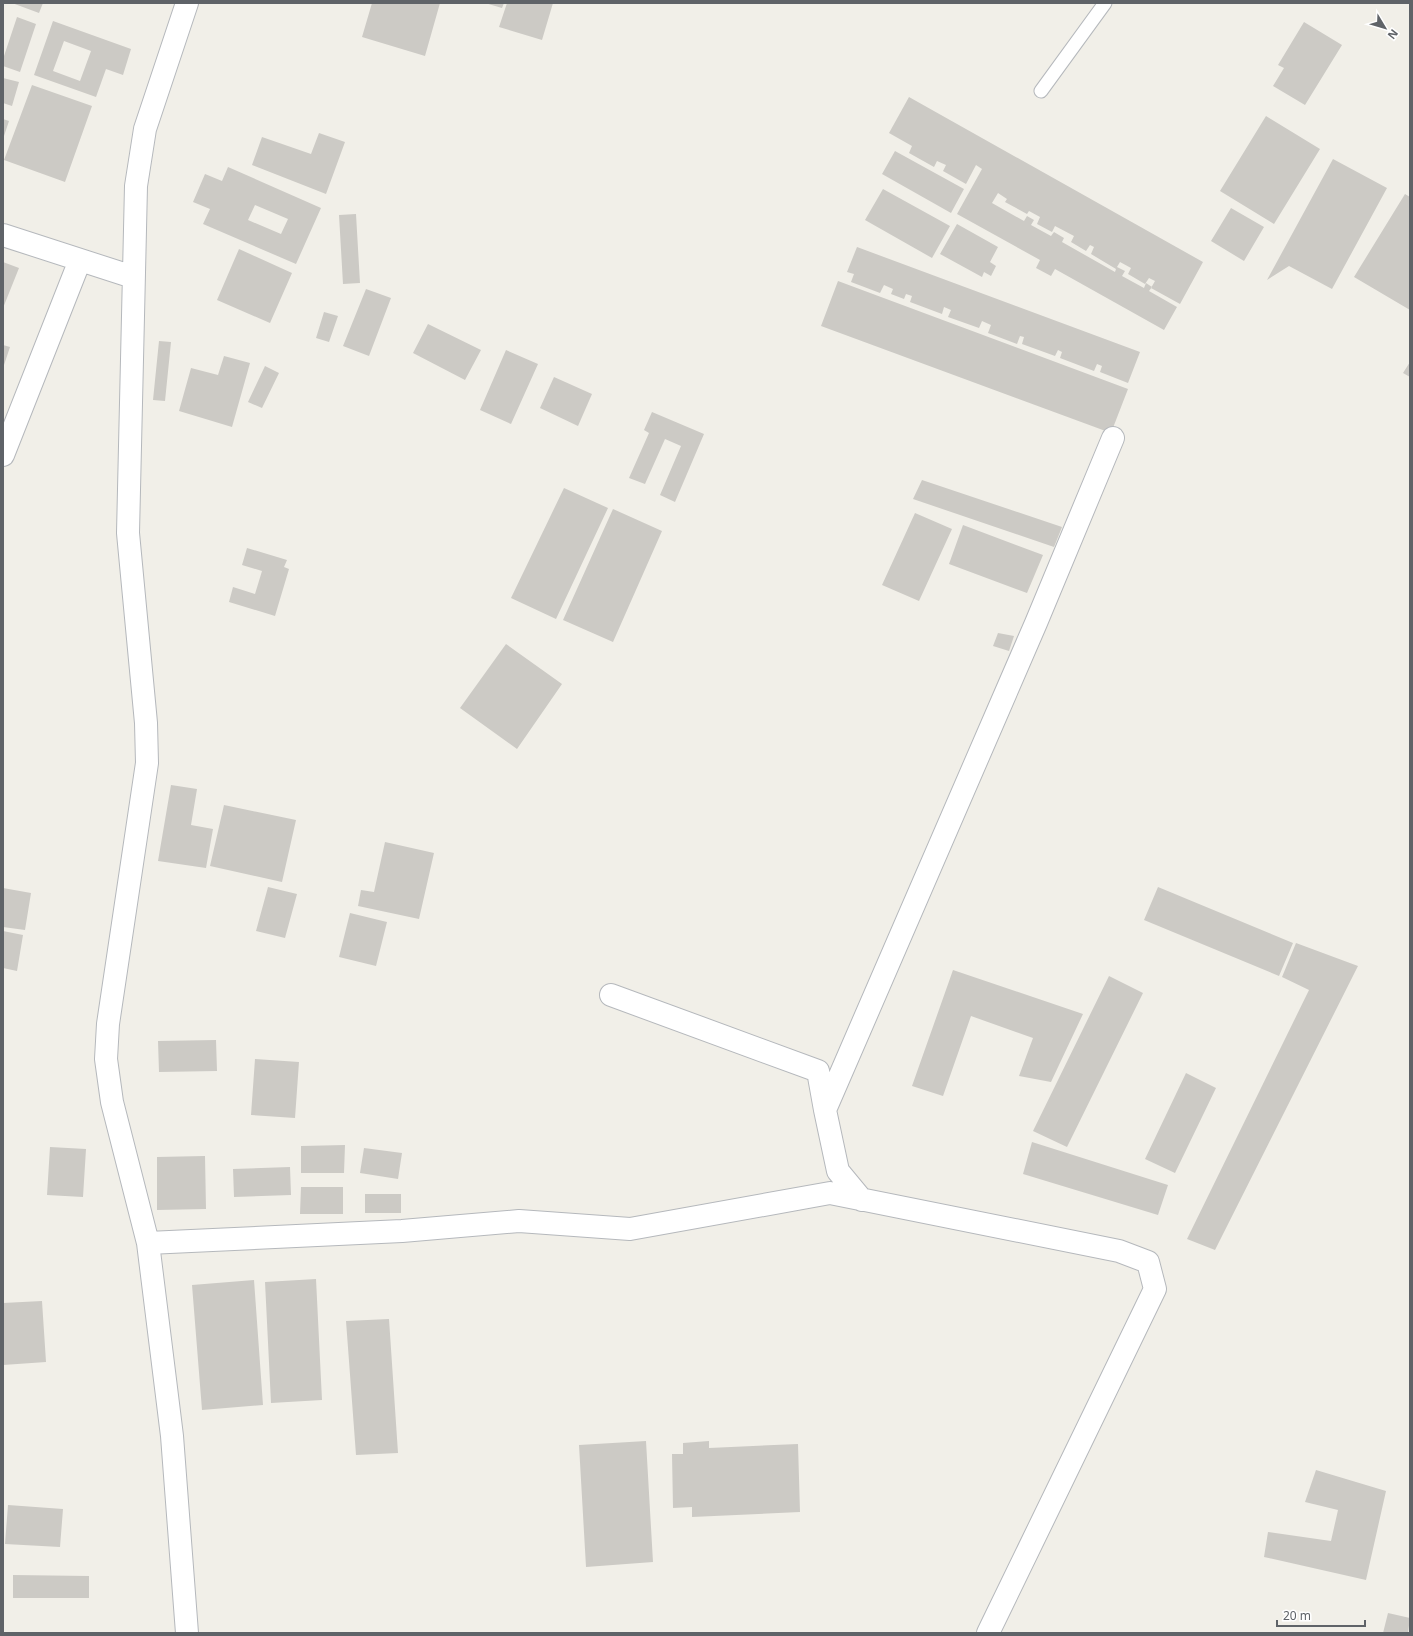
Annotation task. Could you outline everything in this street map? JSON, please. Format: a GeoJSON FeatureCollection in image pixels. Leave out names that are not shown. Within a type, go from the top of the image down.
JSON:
{"type":"FeatureCollection","features":[{"type":"Feature","properties":{"kind":"street"},"geometry":{"type":"LineString","coordinates":[[187,3],[145,129],[136,186],[128,532],[146,723],[147,763],[108,1024],[106,1059],[112,1102],[148,1243],[172,1436],[187,1633]]}},
{"type":"Feature","properties":{"kind":"street"},"geometry":{"type":"LineString","coordinates":[[3,235],[133,277]]}},
{"type":"Feature","properties":{"kind":"street"},"geometry":{"type":"LineString","coordinates":[[3,455],[8,430],[80,260]]}},
{"type":"Feature","properties":{"kind":"street"},"geometry":{"type":"LineString","coordinates":[[825,1110],[1036,623],[1113,438]]}},
{"type":"Feature","properties":{"kind":"street"},"geometry":{"type":"LineString","coordinates":[[611,995],[818,1071],[838,1171],[862,1200]]}},
{"type":"Feature","properties":{"kind":"street"},"geometry":{"type":"LineString","coordinates":[[148,1243],[402,1231],[519,1220],[630,1228],[830,1193],[1119,1251],[1148,1262],[1155,1289],[988,1633]]}},
{"type":"Feature","properties":{"kind":"lane"},"geometry":{"type":"LineString","coordinates":[[1041,92],[1105,3]]}},
{"type":"Feature","properties":{"kind":"building"},"geometry":{"type":"Polygon","coordinates":[[[12,3],[43,3],[39,13],[12,3]]]}},
{"type":"Feature","properties":{"kind":"building"},"geometry":{"type":"Polygon","coordinates":[[[372,3],[440,3],[425,56],[362,37],[372,3]]]}},
{"type":"Feature","properties":{"kind":"building"},"geometry":{"type":"Polygon","coordinates":[[[485,3],[504,3],[502,8],[485,3]]]}},
{"type":"Feature","properties":{"kind":"building"},"geometry":{"type":"Polygon","coordinates":[[[507,3],[553,3],[542,40],[499,27],[507,3]]]}},
{"type":"Feature","properties":{"kind":"building"},"geometry":{"type":"Polygon","coordinates":[[[17,17],[36,24],[20,72],[3,66],[3,59],[17,17]]]}},
{"type":"Feature","properties":{"kind":"building"},"geometry":{"type":"Polygon","coordinates":[[[53,21],[131,49],[123,75],[106,69],[96,97],[34,75],[53,21]],[[64,41],[53,71],[80,81],[91,51],[64,41]]]}},
{"type":"Feature","properties":{"kind":"building"},"geometry":{"type":"Polygon","coordinates":[[[1304,22],[1342,45],[1305,105],[1273,86],[1284,68],[1278,65],[1304,22]]]}},
{"type":"Feature","properties":{"kind":"building"},"geometry":{"type":"Polygon","coordinates":[[[3,78],[19,82],[12,106],[3,103],[3,78]]]}},
{"type":"Feature","properties":{"kind":"building"},"geometry":{"type":"Polygon","coordinates":[[[32,85],[92,106],[65,182],[4,160],[32,85]]]}},
{"type":"Feature","properties":{"kind":"building"},"geometry":{"type":"Polygon","coordinates":[[[909,97],[1203,262],[1180,304],[1151,288],[1149,291],[1177,307],[1164,330],[1055,269],[1051,276],[1036,268],[1040,260],[957,214],[982,169],[976,165],[966,184],[943,171],[946,165],[937,161],[934,167],[909,153],[912,146],[889,133],[909,97]],[[998,193],[992,203],[1024,221],[1027,216],[1034,220],[1031,225],[1051,236],[1054,232],[1064,238],[1062,242],[1115,272],[1116,269],[1091,254],[1094,247],[1090,245],[1086,251],[1071,242],[1074,236],[1055,226],[1052,232],[1037,224],[1040,217],[1029,211],[1027,214],[1005,202],[1007,199],[998,193]],[[1120,262],[1117,267],[1125,271],[1122,276],[1144,288],[1146,283],[1152,287],[1155,281],[1149,278],[1145,284],[1128,274],[1131,268],[1120,262]]]}},
{"type":"Feature","properties":{"kind":"building"},"geometry":{"type":"Polygon","coordinates":[[[1266,116],[1320,149],[1274,224],[1220,191],[1266,116]]]}},
{"type":"Feature","properties":{"kind":"building"},"geometry":{"type":"Polygon","coordinates":[[[3,119],[9,121],[3,139],[3,119]]]}},
{"type":"Feature","properties":{"kind":"building"},"geometry":{"type":"Polygon","coordinates":[[[319,133],[345,142],[326,194],[252,165],[262,137],[311,154],[319,133]]]}},
{"type":"Feature","properties":{"kind":"building"},"geometry":{"type":"Polygon","coordinates":[[[895,151],[964,189],[951,213],[882,174],[895,151]]]}},
{"type":"Feature","properties":{"kind":"building"},"geometry":{"type":"Polygon","coordinates":[[[1333,159],[1387,188],[1332,289],[1289,266],[1267,280],[1333,159]]]}},
{"type":"Feature","properties":{"kind":"building"},"geometry":{"type":"Polygon","coordinates":[[[228,167],[321,208],[296,264],[203,224],[210,209],[193,202],[205,174],[222,181],[228,167]],[[255,205],[248,220],[281,234],[288,219],[255,205]]]}},
{"type":"Feature","properties":{"kind":"building"},"geometry":{"type":"Polygon","coordinates":[[[883,189],[950,226],[932,258],[865,220],[883,189]]]}},
{"type":"Feature","properties":{"kind":"building"},"geometry":{"type":"Polygon","coordinates":[[[1405,194],[1410,197],[1410,310],[1354,277],[1405,194]]]}},
{"type":"Feature","properties":{"kind":"building"},"geometry":{"type":"Polygon","coordinates":[[[1231,208],[1264,227],[1244,261],[1211,241],[1231,208]]]}},
{"type":"Feature","properties":{"kind":"building"},"geometry":{"type":"Polygon","coordinates":[[[356,214],[360,283],[343,284],[339,215],[356,214]]]}},
{"type":"Feature","properties":{"kind":"building"},"geometry":{"type":"Polygon","coordinates":[[[957,224],[998,247],[990,262],[996,266],[991,276],[984,272],[982,277],[940,254],[957,224]]]}},
{"type":"Feature","properties":{"kind":"building"},"geometry":{"type":"Polygon","coordinates":[[[857,247],[1140,352],[1128,383],[1100,372],[1102,366],[1097,364],[1094,371],[1060,358],[1062,352],[1058,350],[1055,356],[1022,344],[1024,337],[1020,336],[1017,344],[988,333],[991,325],[982,321],[979,328],[948,317],[951,310],[944,307],[942,314],[910,302],[912,296],[906,294],[904,299],[891,294],[893,289],[884,285],[880,293],[851,282],[854,274],[847,272],[857,247]]]}},
{"type":"Feature","properties":{"kind":"building"},"geometry":{"type":"Polygon","coordinates":[[[239,249],[292,273],[270,323],[217,300],[239,249]]]}},
{"type":"Feature","properties":{"kind":"building"},"geometry":{"type":"Polygon","coordinates":[[[3,262],[19,268],[3,308],[3,262]]]}},
{"type":"Feature","properties":{"kind":"building"},"geometry":{"type":"Polygon","coordinates":[[[838,281],[1128,389],[1111,433],[821,326],[838,281]]]}},
{"type":"Feature","properties":{"kind":"building"},"geometry":{"type":"Polygon","coordinates":[[[366,289],[391,298],[369,356],[343,346],[366,289]]]}},
{"type":"Feature","properties":{"kind":"building"},"geometry":{"type":"Polygon","coordinates":[[[324,312],[338,316],[329,342],[316,338],[324,312]]]}},
{"type":"Feature","properties":{"kind":"building"},"geometry":{"type":"Polygon","coordinates":[[[428,324],[481,350],[465,380],[413,353],[428,324]]]}},
{"type":"Feature","properties":{"kind":"building"},"geometry":{"type":"Polygon","coordinates":[[[159,341],[171,342],[165,401],[153,400],[159,341]]]}},
{"type":"Feature","properties":{"kind":"building"},"geometry":{"type":"Polygon","coordinates":[[[3,345],[10,347],[3,368],[3,345]]]}},
{"type":"Feature","properties":{"kind":"building"},"geometry":{"type":"Polygon","coordinates":[[[506,350],[538,364],[511,424],[480,410],[506,350]]]}},
{"type":"Feature","properties":{"kind":"building"},"geometry":{"type":"Polygon","coordinates":[[[224,356],[250,363],[232,427],[179,411],[191,368],[218,375],[224,356]]]}},
{"type":"Feature","properties":{"kind":"building"},"geometry":{"type":"Polygon","coordinates":[[[1410,362],[1410,377],[1403,373],[1410,362]]]}},
{"type":"Feature","properties":{"kind":"building"},"geometry":{"type":"Polygon","coordinates":[[[265,366],[279,373],[262,408],[248,402],[265,366]]]}},
{"type":"Feature","properties":{"kind":"building"},"geometry":{"type":"Polygon","coordinates":[[[554,377],[592,394],[578,426],[540,408],[554,377]]]}},
{"type":"Feature","properties":{"kind":"building"},"geometry":{"type":"Polygon","coordinates":[[[652,412],[704,434],[675,502],[660,495],[681,446],[665,439],[645,484],[629,478],[649,433],[644,430],[652,412]]]}},
{"type":"Feature","properties":{"kind":"building"},"geometry":{"type":"Polygon","coordinates":[[[922,480],[1062,527],[1054,547],[913,499],[922,480]]]}},
{"type":"Feature","properties":{"kind":"building"},"geometry":{"type":"Polygon","coordinates":[[[564,488],[608,508],[556,619],[511,598],[564,488]]]}},
{"type":"Feature","properties":{"kind":"building"},"geometry":{"type":"Polygon","coordinates":[[[613,509],[662,531],[613,642],[563,620],[613,509]]]}},
{"type":"Feature","properties":{"kind":"building"},"geometry":{"type":"Polygon","coordinates":[[[915,513],[952,529],[919,601],[882,585],[915,513]]]}},
{"type":"Feature","properties":{"kind":"building"},"geometry":{"type":"Polygon","coordinates":[[[963,525],[1043,555],[1027,593],[949,564],[963,525]]]}},
{"type":"Feature","properties":{"kind":"building"},"geometry":{"type":"Polygon","coordinates":[[[247,548],[287,560],[284,567],[289,569],[275,616],[229,602],[233,587],[255,594],[262,571],[242,565],[247,548]]]}},
{"type":"Feature","properties":{"kind":"building"},"geometry":{"type":"Polygon","coordinates":[[[998,633],[1014,636],[1009,651],[993,646],[998,633]]]}},
{"type":"Feature","properties":{"kind":"building"},"geometry":{"type":"Polygon","coordinates":[[[506,644],[562,684],[517,749],[460,708],[506,644]]]}},
{"type":"Feature","properties":{"kind":"building"},"geometry":{"type":"Polygon","coordinates":[[[171,785],[197,789],[191,825],[213,829],[206,868],[158,861],[171,785]]]}},
{"type":"Feature","properties":{"kind":"building"},"geometry":{"type":"Polygon","coordinates":[[[224,805],[296,820],[282,882],[210,866],[224,805]]]}},
{"type":"Feature","properties":{"kind":"building"},"geometry":{"type":"Polygon","coordinates":[[[385,842],[434,853],[419,919],[358,906],[361,890],[374,892],[385,842]]]}},
{"type":"Feature","properties":{"kind":"building"},"geometry":{"type":"Polygon","coordinates":[[[268,887],[297,894],[285,938],[256,931],[268,887]]]}},
{"type":"Feature","properties":{"kind":"building"},"geometry":{"type":"Polygon","coordinates":[[[1158,887],[1293,943],[1279,976],[1144,920],[1158,887]]]}},
{"type":"Feature","properties":{"kind":"building"},"geometry":{"type":"Polygon","coordinates":[[[3,888],[31,893],[25,930],[3,927],[3,888]]]}},
{"type":"Feature","properties":{"kind":"building"},"geometry":{"type":"Polygon","coordinates":[[[350,913],[387,922],[376,966],[339,957],[350,913]]]}},
{"type":"Feature","properties":{"kind":"building"},"geometry":{"type":"Polygon","coordinates":[[[3,931],[23,935],[17,971],[3,968],[3,931]]]}},
{"type":"Feature","properties":{"kind":"building"},"geometry":{"type":"Polygon","coordinates":[[[1296,943],[1358,966],[1215,1250],[1187,1239],[1309,990],[1282,977],[1296,943]]]}},
{"type":"Feature","properties":{"kind":"building"},"geometry":{"type":"Polygon","coordinates":[[[953,970],[1083,1014],[1051,1082],[1019,1076],[1033,1038],[971,1016],[943,1096],[912,1086],[953,970]]]}},
{"type":"Feature","properties":{"kind":"building"},"geometry":{"type":"Polygon","coordinates":[[[1109,976],[1143,993],[1067,1147],[1033,1131],[1109,976]]]}},
{"type":"Feature","properties":{"kind":"building"},"geometry":{"type":"Polygon","coordinates":[[[216,1040],[217,1071],[159,1072],[158,1041],[216,1040]]]}},
{"type":"Feature","properties":{"kind":"building"},"geometry":{"type":"Polygon","coordinates":[[[255,1059],[299,1062],[295,1118],[251,1115],[255,1059]]]}},
{"type":"Feature","properties":{"kind":"building"},"geometry":{"type":"Polygon","coordinates":[[[1186,1073],[1216,1088],[1175,1173],[1145,1159],[1186,1073]]]}},
{"type":"Feature","properties":{"kind":"building"},"geometry":{"type":"Polygon","coordinates":[[[1032,1142],[1168,1185],[1158,1215],[1023,1174],[1032,1142]]]}},
{"type":"Feature","properties":{"kind":"building"},"geometry":{"type":"Polygon","coordinates":[[[345,1145],[344,1173],[301,1173],[301,1146],[345,1145]]]}},
{"type":"Feature","properties":{"kind":"building"},"geometry":{"type":"Polygon","coordinates":[[[50,1147],[86,1149],[83,1197],[47,1195],[50,1147]]]}},
{"type":"Feature","properties":{"kind":"building"},"geometry":{"type":"Polygon","coordinates":[[[364,1148],[402,1153],[398,1179],[360,1173],[364,1148]]]}},
{"type":"Feature","properties":{"kind":"building"},"geometry":{"type":"Polygon","coordinates":[[[205,1156],[206,1209],[157,1210],[157,1157],[205,1156]]]}},
{"type":"Feature","properties":{"kind":"building"},"geometry":{"type":"Polygon","coordinates":[[[290,1167],[291,1195],[234,1197],[233,1169],[290,1167]]]}},
{"type":"Feature","properties":{"kind":"building"},"geometry":{"type":"Polygon","coordinates":[[[301,1187],[343,1187],[343,1214],[300,1214],[301,1187]]]}},
{"type":"Feature","properties":{"kind":"building"},"geometry":{"type":"Polygon","coordinates":[[[365,1194],[401,1194],[401,1213],[365,1213],[365,1194]]]}},
{"type":"Feature","properties":{"kind":"building"},"geometry":{"type":"Polygon","coordinates":[[[316,1279],[322,1400],[271,1403],[265,1282],[316,1279]]]}},
{"type":"Feature","properties":{"kind":"building"},"geometry":{"type":"Polygon","coordinates":[[[254,1280],[263,1405],[202,1410],[192,1285],[254,1280]]]}},
{"type":"Feature","properties":{"kind":"building"},"geometry":{"type":"Polygon","coordinates":[[[42,1301],[46,1362],[3,1365],[3,1303],[42,1301]]]}},
{"type":"Feature","properties":{"kind":"building"},"geometry":{"type":"Polygon","coordinates":[[[389,1319],[398,1453],[356,1455],[346,1321],[389,1319]]]}},
{"type":"Feature","properties":{"kind":"building"},"geometry":{"type":"Polygon","coordinates":[[[646,1441],[653,1562],[586,1567],[579,1445],[646,1441]]]}},
{"type":"Feature","properties":{"kind":"building"},"geometry":{"type":"Polygon","coordinates":[[[709,1441],[709,1448],[798,1444],[800,1512],[692,1517],[692,1507],[673,1508],[672,1454],[683,1454],[683,1443],[709,1441]]]}},
{"type":"Feature","properties":{"kind":"building"},"geometry":{"type":"Polygon","coordinates":[[[1316,1470],[1386,1491],[1366,1580],[1264,1557],[1268,1532],[1331,1541],[1338,1510],[1305,1502],[1316,1470]]]}},
{"type":"Feature","properties":{"kind":"building"},"geometry":{"type":"Polygon","coordinates":[[[8,1505],[63,1509],[60,1547],[5,1544],[8,1505]]]}},
{"type":"Feature","properties":{"kind":"building"},"geometry":{"type":"Polygon","coordinates":[[[13,1575],[89,1576],[89,1598],[13,1598],[13,1575]]]}},
{"type":"Feature","properties":{"kind":"building"},"geometry":{"type":"Polygon","coordinates":[[[1388,1613],[1410,1618],[1408,1633],[1383,1633],[1388,1613]]]}}]}
